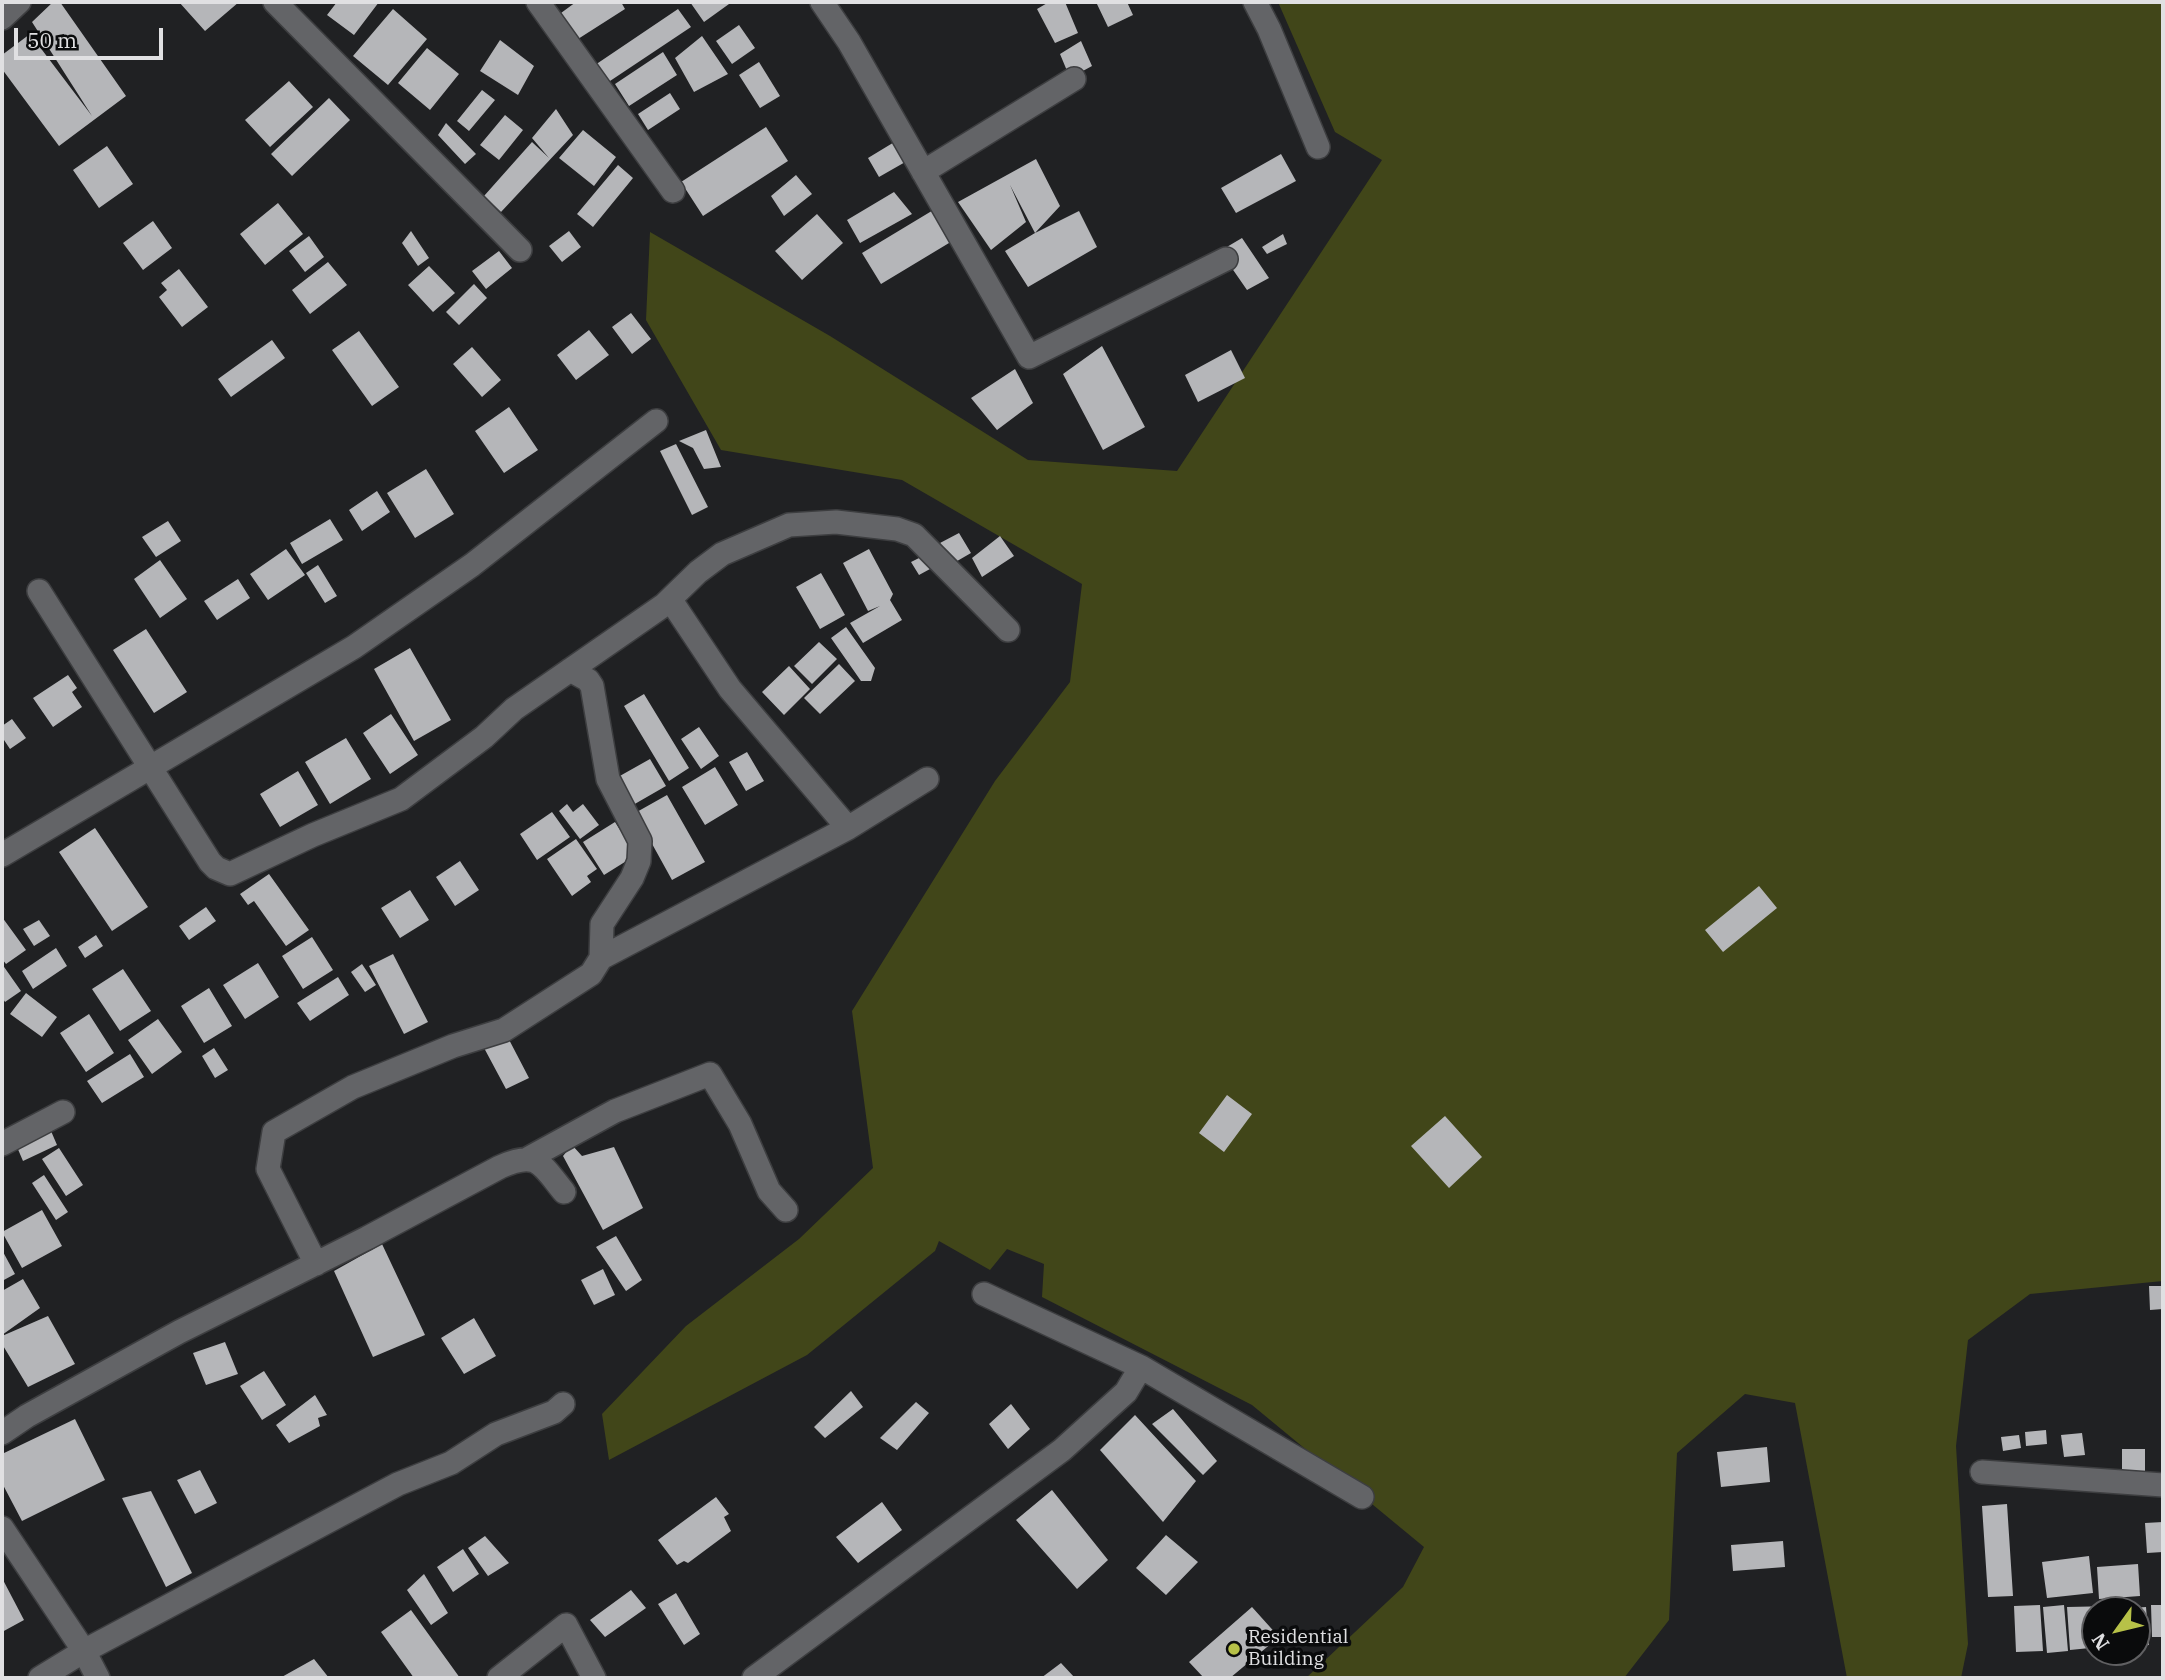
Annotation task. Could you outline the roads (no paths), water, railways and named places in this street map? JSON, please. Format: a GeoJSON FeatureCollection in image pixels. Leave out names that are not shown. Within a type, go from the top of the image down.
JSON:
{"type":"FeatureCollection","features":[{"type":"Feature","properties":{"kind":"street"},"geometry":{"type":"LineString","coordinates":[[2,18],[19,2]]}},
{"type":"Feature","properties":{"kind":"street"},"geometry":{"type":"LineString","coordinates":[[275,2],[520,250]]}},
{"type":"Feature","properties":{"kind":"street"},"geometry":{"type":"LineString","coordinates":[[538,2],[673,191]]}},
{"type":"Feature","properties":{"kind":"street"},"geometry":{"type":"LineString","coordinates":[[822,2],[849,42],[1030,357],[1226,259]]}},
{"type":"Feature","properties":{"kind":"street"},"geometry":{"type":"LineString","coordinates":[[1255,2],[1318,147]]}},
{"type":"Feature","properties":{"kind":"street"},"geometry":{"type":"LineString","coordinates":[[923,172],[1074,79]]}},
{"type":"Feature","properties":{"kind":"street"},"geometry":{"type":"LineString","coordinates":[[2,855],[354,647],[462,573],[656,421]]}},
{"type":"Feature","properties":{"kind":"street"},"geometry":{"type":"LineString","coordinates":[[38,591],[210,862],[230,874],[313,835],[401,799],[484,737],[514,709],[670,599],[722,554],[789,525],[836,522],[897,529],[914,535],[1008,630]]}},
{"type":"Feature","properties":{"kind":"street"},"geometry":{"type":"LineString","coordinates":[[670,599],[730,689],[799,774],[848,828]]}},
{"type":"Feature","properties":{"kind":"street"},"geometry":{"type":"LineString","coordinates":[[570,670],[588,680],[592,686],[607,779],[640,841],[639,860],[632,878],[602,924],[601,958]]}},
{"type":"Feature","properties":{"kind":"street"},"geometry":{"type":"LineString","coordinates":[[316,1264],[268,1169],[274,1132],[353,1087],[453,1046],[504,1030],[591,974],[601,958],[848,828],[927,779]]}},
{"type":"Feature","properties":{"kind":"street"},"geometry":{"type":"LineString","coordinates":[[2,1433],[27,1416],[179,1332],[316,1264],[500,1167],[517,1159],[529,1158],[615,1111],[710,1074],[740,1124],[769,1191],[786,1210]]}},
{"type":"Feature","properties":{"kind":"street"},"geometry":{"type":"LineString","coordinates":[[2,1144],[63,1112]]}},
{"type":"Feature","properties":{"kind":"street"},"geometry":{"type":"LineString","coordinates":[[529,1158],[541,1165],[564,1192]]}},
{"type":"Feature","properties":{"kind":"street"},"geometry":{"type":"LineString","coordinates":[[984,1294],[1141,1367],[1362,1497]]}},
{"type":"Feature","properties":{"kind":"street"},"geometry":{"type":"LineString","coordinates":[[754,1678],[1062,1450],[1126,1392],[1141,1367]]}},
{"type":"Feature","properties":{"kind":"street"},"geometry":{"type":"LineString","coordinates":[[40,1678],[84,1651],[398,1484],[451,1462],[496,1434],[555,1412],[563,1404]]}},
{"type":"Feature","properties":{"kind":"street"},"geometry":{"type":"LineString","coordinates":[[1982,1472],[2163,1485]]}},
{"type":"Feature","properties":{"kind":"street"},"geometry":{"type":"LineString","coordinates":[[2,1528],[84,1651],[98,1678]]}},
{"type":"Feature","properties":{"kind":"street"},"geometry":{"type":"LineString","coordinates":[[499,1678],[566,1626],[594,1678]]}},
{"type":"Feature","properties":{"kind":"place","name":"Residential Building"},"geometry":{"type":"Point","coordinates":[1234,1649]}}]}
